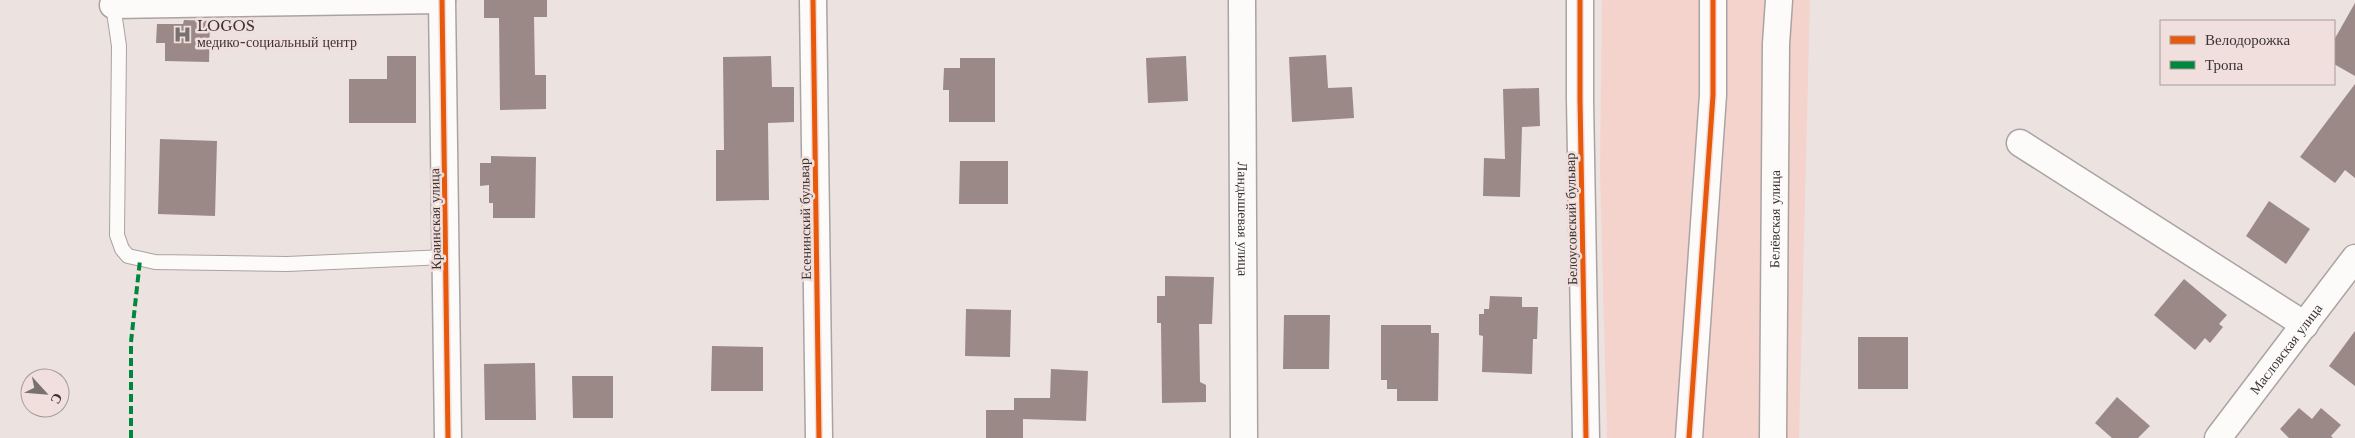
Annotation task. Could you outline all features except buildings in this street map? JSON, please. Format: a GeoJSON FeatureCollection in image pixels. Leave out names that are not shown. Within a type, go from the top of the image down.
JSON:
{"type":"FeatureCollection","features":[{"type":"Feature","properties":{"kind":"street"},"geometry":{"type":"LineString","coordinates":[[109,2],[442,0]]}},
{"type":"Feature","properties":{"kind":"street","name":"Краинская улица"},"geometry":{"type":"LineString","coordinates":[[442,0],[448,438]]}},
{"type":"Feature","properties":{"kind":"street","name":"Есенинский бульвар"},"geometry":{"type":"LineString","coordinates":[[813,0],[818,438]]}},
{"type":"Feature","properties":{"kind":"street","name":"Ландышевая улица"},"geometry":{"type":"LineString","coordinates":[[1242,0],[1244,438]]}},
{"type":"Feature","properties":{"kind":"street","name":"Белоусовский бульвар"},"geometry":{"type":"LineString","coordinates":[[1580,0],[1586,438]]}},
{"type":"Feature","properties":{"kind":"street"},"geometry":{"type":"LineString","coordinates":[[1689,438],[1713,95],[1713,0]]}},
{"type":"Feature","properties":{"kind":"street","name":"Белёвская улица"},"geometry":{"type":"LineString","coordinates":[[1773,438],[1776,54],[1779,0]]}},
{"type":"Feature","properties":{"kind":"street"},"geometry":{"type":"LineString","coordinates":[[2020,143],[2305,325]]}},
{"type":"Feature","properties":{"kind":"street","name":"Масловская улица"},"geometry":{"type":"LineString","coordinates":[[2218,438],[2355,258]]}},
{"type":"Feature","properties":{"kind":"lane"},"geometry":{"type":"LineString","coordinates":[[109,2],[119,46],[117,235],[122,249],[128,256],[155,262],[287,264],[446,256]]}},
{"type":"Feature","properties":{"kind":"shaded area"},"geometry":{"type":"Polygon","coordinates":[[[1602,0],[1810,0],[1799,438],[1607,438],[1600,171],[1602,0]]]}},
{"type":"Feature","properties":{"kind":"marked path"},"geometry":{"type":"LineString","coordinates":[[131,438],[131,342],[140,260]]}},
{"type":"Feature","properties":{"kind":"cycle path"},"geometry":{"type":"LineString","coordinates":[[442,0],[448,438]]}},
{"type":"Feature","properties":{"kind":"cycle path"},"geometry":{"type":"LineString","coordinates":[[813,0],[819,438]]}},
{"type":"Feature","properties":{"kind":"cycle path"},"geometry":{"type":"LineString","coordinates":[[1580,0],[1586,438]]}},
{"type":"Feature","properties":{"kind":"cycle path"},"geometry":{"type":"LineString","coordinates":[[1689,438],[1713,95],[1713,0]]}},
{"type":"Feature","properties":{"kind":"place","name":"LOGOS медико-социальный центр"},"geometry":{"type":"Point","coordinates":[183,34]}}]}
